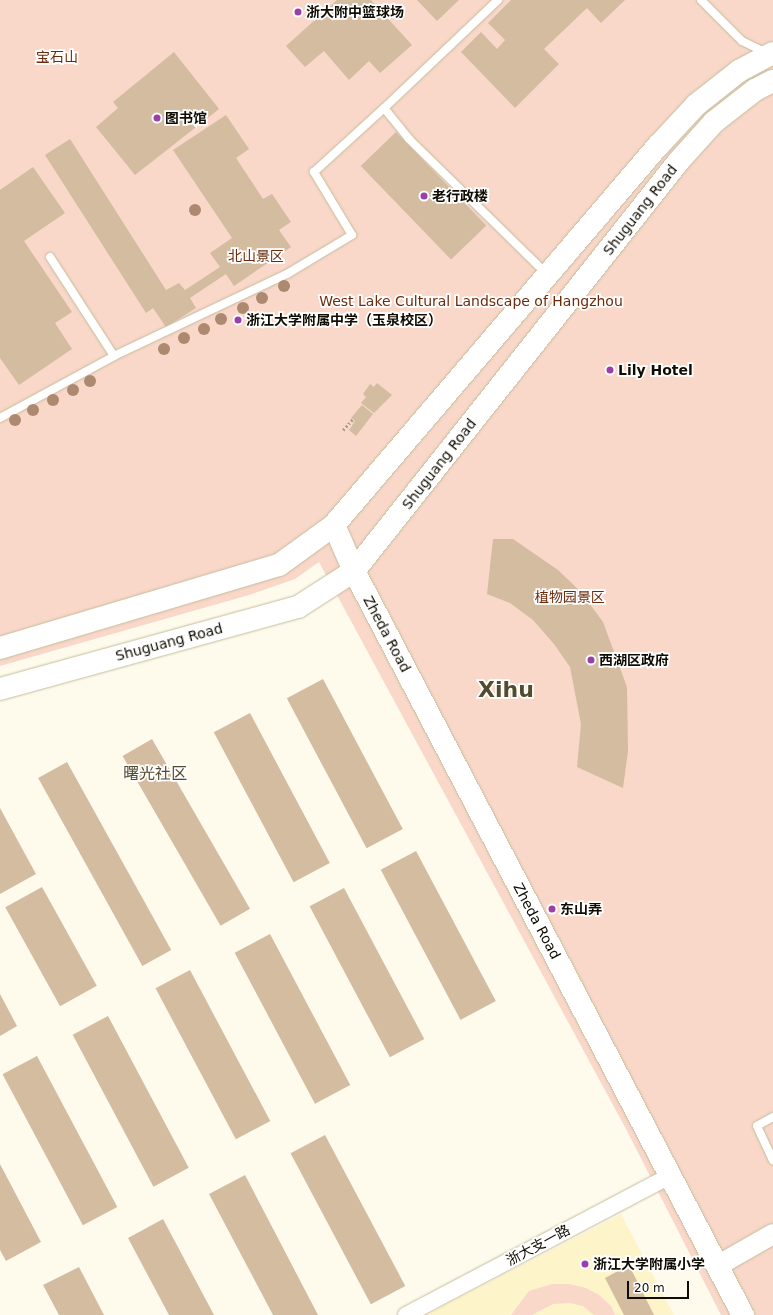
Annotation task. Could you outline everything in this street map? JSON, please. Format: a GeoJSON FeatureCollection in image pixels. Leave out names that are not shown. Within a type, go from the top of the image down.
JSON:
{"type":"FeatureCollection","features":[{"type":"Feature","properties":{"kind":"main road","name":"Shuguang Road"},"geometry":{"type":"LineString","coordinates":[[0,648],[279,565],[334,525],[696,105],[739,70],[772,55]]}},
{"type":"Feature","properties":{"kind":"main road","name":"Shuguang Road"},"geometry":{"type":"LineString","coordinates":[[0,689],[298,607],[354,571],[678,162],[714,122],[755,90],[773,81]]}},
{"type":"Feature","properties":{"kind":"main road","name":"Zheda Road"},"geometry":{"type":"LineString","coordinates":[[334,525],[354,571],[743,1315]]}},
{"type":"Feature","properties":{"kind":"street","name":"浙大支一路"},"geometry":{"type":"LineString","coordinates":[[406,1315],[671,1175]]}},
{"type":"Feature","properties":{"kind":"street"},"geometry":{"type":"LineString","coordinates":[[717,1266],[773,1234]]}},
{"type":"Feature","properties":{"kind":"lane"},"geometry":{"type":"LineString","coordinates":[[0,418],[114,356],[287,274],[352,235],[314,172],[498,0]]}},
{"type":"Feature","properties":{"kind":"lane"},"geometry":{"type":"LineString","coordinates":[[701,0],[742,41],[772,55]]}},
{"type":"Feature","properties":{"kind":"lane"},"geometry":{"type":"LineString","coordinates":[[384,108],[409,138],[548,275]]}},
{"type":"Feature","properties":{"kind":"lane"},"geometry":{"type":"LineString","coordinates":[[50,257],[114,356]]}},
{"type":"Feature","properties":{"kind":"lane"},"geometry":{"type":"LineString","coordinates":[[773,1117],[756,1126],[773,1160]]}},
{"type":"Feature","properties":{"kind":"path"},"geometry":{"type":"LineString","coordinates":[[343,430],[354,419]]}},
{"type":"Feature","properties":{"kind":"shaded area","name":"浙江大学附属小学"},"geometry":{"type":"Polygon","coordinates":[[[621,1214],[674,1315],[426,1315],[621,1214]]]}},
{"type":"Feature","properties":{"kind":"green space","name":"West Lake Cultural Landscape of Hangzhou"},"geometry":{"type":"Polygon","coordinates":[[[0,0],[773,0],[773,1315],[721,1315],[626,1129],[319,562],[295,579],[249,595],[0,666],[0,0]]]}},
{"type":"Feature","properties":{"kind":"green space"},"geometry":{"type":"Polygon","coordinates":[[[552,1284],[569,1284],[586,1288],[599,1295],[611,1306],[615,1315],[594,1315],[583,1306],[570,1303],[553,1304],[532,1315],[511,1315],[529,1291],[552,1284]]]}},
{"type":"Feature","properties":{"kind":"building"},"geometry":{"type":"Polygon","coordinates":[[[337,0],[371,0],[412,45],[380,73],[369,61],[349,80],[324,51],[305,67],[286,46],[337,0]]]}},
{"type":"Feature","properties":{"kind":"building"},"geometry":{"type":"Polygon","coordinates":[[[417,0],[459,0],[437,21],[417,0]]]}},
{"type":"Feature","properties":{"kind":"building"},"geometry":{"type":"Polygon","coordinates":[[[511,0],[625,0],[601,23],[587,8],[544,49],[559,64],[515,108],[461,52],[481,32],[497,49],[505,40],[488,23],[511,0]]]}},
{"type":"Feature","properties":{"kind":"building","name":"图书馆"},"geometry":{"type":"Polygon","coordinates":[[[174,52],[219,109],[135,175],[96,127],[118,108],[113,102],[174,52]]]}},
{"type":"Feature","properties":{"kind":"building"},"geometry":{"type":"Polygon","coordinates":[[[226,115],[249,149],[236,158],[263,199],[272,194],[291,222],[279,230],[291,247],[234,286],[226,274],[190,298],[196,308],[166,327],[153,308],[146,313],[45,155],[70,139],[166,290],[179,283],[185,290],[220,267],[210,253],[232,238],[173,150],[226,115]]]}},
{"type":"Feature","properties":{"kind":"building","name":"老行政楼"},"geometry":{"type":"Polygon","coordinates":[[[396,132],[486,226],[451,260],[361,166],[396,132]]]}},
{"type":"Feature","properties":{"kind":"building"},"geometry":{"type":"Polygon","coordinates":[[[33,167],[65,213],[24,241],[72,312],[55,323],[72,349],[19,385],[0,358],[0,190],[33,167]]]}},
{"type":"Feature","properties":{"kind":"building"},"geometry":{"type":"Polygon","coordinates":[[[377,383],[392,395],[374,413],[361,403],[366,397],[363,394],[370,384],[374,387],[377,383]]]}},
{"type":"Feature","properties":{"kind":"building"},"geometry":{"type":"Polygon","coordinates":[[[362,405],[373,414],[356,436],[349,430],[355,421],[351,418],[362,405]]]}},
{"type":"Feature","properties":{"kind":"building","name":"西湖区政府"},"geometry":{"type":"Polygon","coordinates":[[[493,539],[513,539],[558,570],[581,592],[603,622],[627,687],[628,751],[623,788],[577,767],[581,724],[570,667],[554,644],[533,620],[510,603],[487,594],[493,539]]]}},
{"type":"Feature","properties":{"kind":"building"},"geometry":{"type":"Polygon","coordinates":[[[323,679],[403,829],[367,848],[287,698],[323,679]]]}},
{"type":"Feature","properties":{"kind":"building"},"geometry":{"type":"Polygon","coordinates":[[[250,713],[330,863],[294,882],[214,732],[250,713]]]}},
{"type":"Feature","properties":{"kind":"building"},"geometry":{"type":"Polygon","coordinates":[[[152,739],[250,909],[221,926],[123,756],[152,739]]]}},
{"type":"Feature","properties":{"kind":"building"},"geometry":{"type":"Polygon","coordinates":[[[67,762],[171,950],[142,966],[38,778],[67,762]]]}},
{"type":"Feature","properties":{"kind":"building"},"geometry":{"type":"Polygon","coordinates":[[[0,808],[36,874],[0,894],[0,808]]]}},
{"type":"Feature","properties":{"kind":"building"},"geometry":{"type":"Polygon","coordinates":[[[416,851],[496,1001],[460,1020],[381,870],[416,851]]]}},
{"type":"Feature","properties":{"kind":"building"},"geometry":{"type":"Polygon","coordinates":[[[42,887],[97,986],[60,1006],[5,907],[42,887]]]}},
{"type":"Feature","properties":{"kind":"building"},"geometry":{"type":"Polygon","coordinates":[[[344,888],[424,1039],[390,1057],[310,906],[344,888]]]}},
{"type":"Feature","properties":{"kind":"building"},"geometry":{"type":"Polygon","coordinates":[[[270,934],[350,1085],[315,1104],[235,953],[270,934]]]}},
{"type":"Feature","properties":{"kind":"building"},"geometry":{"type":"Polygon","coordinates":[[[190,970],[270,1121],[236,1139],[156,988],[190,970]]]}},
{"type":"Feature","properties":{"kind":"building"},"geometry":{"type":"Polygon","coordinates":[[[0,994],[17,1026],[0,1036],[0,994]]]}},
{"type":"Feature","properties":{"kind":"building"},"geometry":{"type":"Polygon","coordinates":[[[108,1016],[189,1168],[153,1187],[73,1035],[108,1016]]]}},
{"type":"Feature","properties":{"kind":"building"},"geometry":{"type":"Polygon","coordinates":[[[37,1056],[117,1207],[83,1225],[3,1074],[37,1056]]]}},
{"type":"Feature","properties":{"kind":"building"},"geometry":{"type":"Polygon","coordinates":[[[325,1135],[405,1286],[371,1304],[291,1153],[325,1135]]]}},
{"type":"Feature","properties":{"kind":"building"},"geometry":{"type":"Polygon","coordinates":[[[0,1164],[41,1242],[6,1261],[0,1250],[0,1164]]]}},
{"type":"Feature","properties":{"kind":"building"},"geometry":{"type":"Polygon","coordinates":[[[245,1175],[318,1315],[273,1315],[209,1194],[245,1175]]]}},
{"type":"Feature","properties":{"kind":"building"},"geometry":{"type":"Polygon","coordinates":[[[163,1219],[214,1315],[169,1315],[128,1238],[163,1219]]]}},
{"type":"Feature","properties":{"kind":"building"},"geometry":{"type":"Polygon","coordinates":[[[629,1265],[654,1315],[624,1315],[605,1278],[629,1265]]]}},
{"type":"Feature","properties":{"kind":"building"},"geometry":{"type":"Polygon","coordinates":[[[79,1267],[104,1315],[59,1315],[43,1285],[79,1267]]]}},
{"type":"Feature","properties":{"kind":"place","name":"浙大附中篮球场"},"geometry":{"type":"Point","coordinates":[298,12]}},
{"type":"Feature","properties":{"kind":"place","name":"图书馆"},"geometry":{"type":"Point","coordinates":[157,118]}},
{"type":"Feature","properties":{"kind":"place","name":"老行政楼"},"geometry":{"type":"Point","coordinates":[424,196]}},
{"type":"Feature","properties":{"kind":"place","name":"浙江大学附属中学（玉泉校区）"},"geometry":{"type":"Point","coordinates":[238,320]}},
{"type":"Feature","properties":{"kind":"place","name":"Lily Hotel"},"geometry":{"type":"Point","coordinates":[610,370]}},
{"type":"Feature","properties":{"kind":"place","name":"西湖区政府"},"geometry":{"type":"Point","coordinates":[591,660]}},
{"type":"Feature","properties":{"kind":"place","name":"东山弄"},"geometry":{"type":"Point","coordinates":[552,909]}},
{"type":"Feature","properties":{"kind":"place","name":"浙江大学附属小学"},"geometry":{"type":"Point","coordinates":[585,1264]}},
{"type":"Feature","properties":{"kind":"district","name":"Xihu"},"geometry":{"type":"Point","coordinates":[506,690]}},
{"type":"Feature","properties":{"kind":"district","name":"曙光社区"},"geometry":{"type":"Point","coordinates":[155,774]}},
{"type":"Feature","properties":{"kind":"park label","name":"宝石山"},"geometry":{"type":"Point","coordinates":[57,57]}},
{"type":"Feature","properties":{"kind":"park label","name":"北山景区"},"geometry":{"type":"Point","coordinates":[256,256]}},
{"type":"Feature","properties":{"kind":"park label","name":"植物园景区"},"geometry":{"type":"Point","coordinates":[570,597]}}]}
